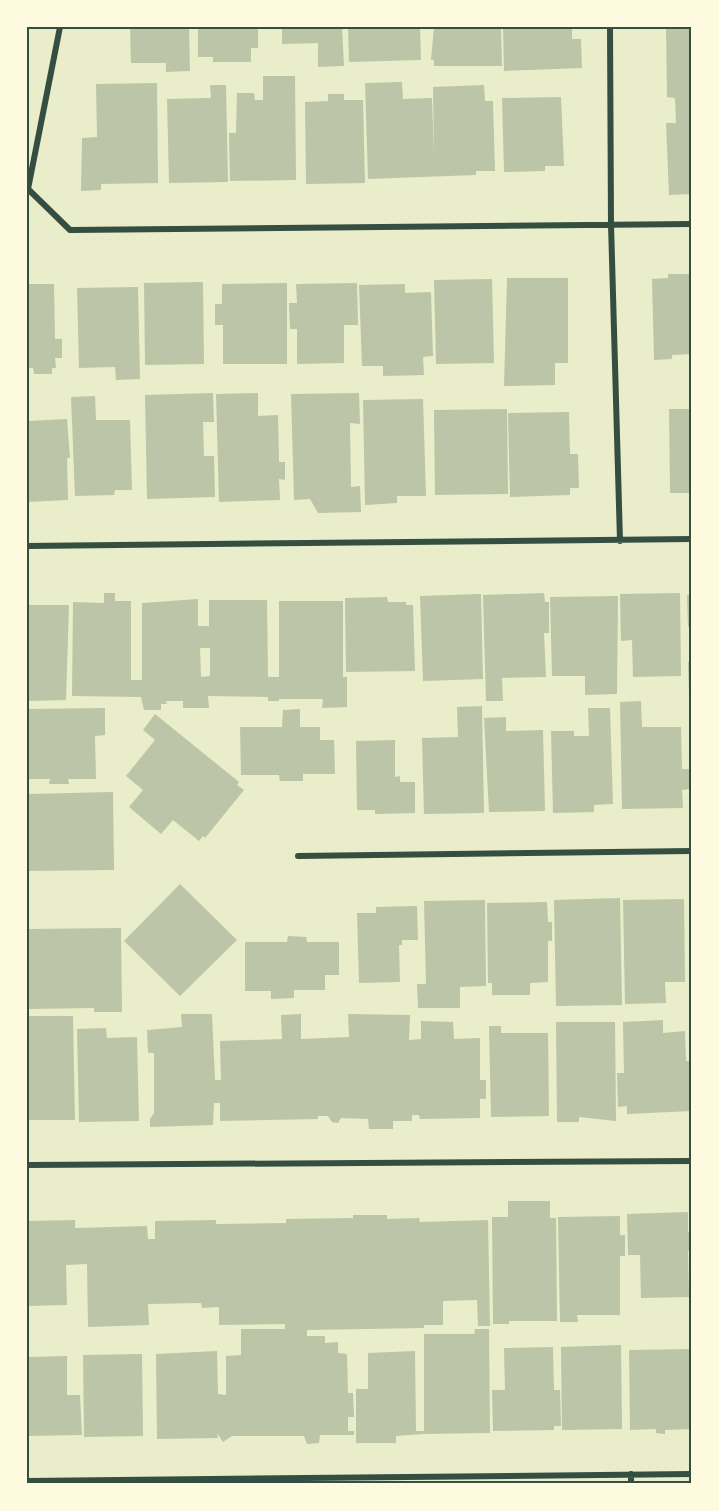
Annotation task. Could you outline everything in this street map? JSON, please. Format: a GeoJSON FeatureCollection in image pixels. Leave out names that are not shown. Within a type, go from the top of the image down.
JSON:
{"type":"FeatureCollection","features":[{"type":"Feature","properties":{"kind":"street"},"geometry":{"type":"LineString","coordinates":[[60,27],[28,189],[70,230],[692,224]]}},
{"type":"Feature","properties":{"kind":"street"},"geometry":{"type":"LineString","coordinates":[[610,27],[611,225],[620,541]]}},
{"type":"Feature","properties":{"kind":"street"},"geometry":{"type":"LineString","coordinates":[[27,546],[692,539]]}},
{"type":"Feature","properties":{"kind":"street"},"geometry":{"type":"LineString","coordinates":[[298,856],[692,851]]}},
{"type":"Feature","properties":{"kind":"street"},"geometry":{"type":"LineString","coordinates":[[27,1165],[692,1161]]}},
{"type":"Feature","properties":{"kind":"street"},"geometry":{"type":"LineString","coordinates":[[631,1474],[631,1484]]}},
{"type":"Feature","properties":{"kind":"street"},"geometry":{"type":"LineString","coordinates":[[27,1481],[692,1474]]}},
{"type":"Feature","properties":{"kind":"building"},"geometry":{"type":"Polygon","coordinates":[[[130,27],[189,27],[190,71],[166,72],[166,63],[131,63],[130,27]]]}},
{"type":"Feature","properties":{"kind":"building"},"geometry":{"type":"Polygon","coordinates":[[[198,27],[258,27],[258,48],[251,48],[251,62],[213,62],[213,57],[198,57],[198,27]]]}},
{"type":"Feature","properties":{"kind":"building"},"geometry":{"type":"Polygon","coordinates":[[[282,27],[342,27],[344,66],[318,67],[318,43],[282,44],[282,27]]]}},
{"type":"Feature","properties":{"kind":"building"},"geometry":{"type":"Polygon","coordinates":[[[348,27],[420,27],[421,60],[349,62],[348,27]]]}},
{"type":"Feature","properties":{"kind":"building"},"geometry":{"type":"Polygon","coordinates":[[[434,27],[501,27],[502,66],[434,66],[434,60],[431,60],[434,27]]]}},
{"type":"Feature","properties":{"kind":"building"},"geometry":{"type":"Polygon","coordinates":[[[503,27],[572,27],[572,39],[581,39],[582,68],[504,71],[503,27]]]}},
{"type":"Feature","properties":{"kind":"building"},"geometry":{"type":"Polygon","coordinates":[[[666,27],[692,27],[692,194],[669,195],[666,123],[676,123],[675,98],[667,97],[666,27]]]}},
{"type":"Feature","properties":{"kind":"building"},"geometry":{"type":"Polygon","coordinates":[[[263,76],[295,76],[296,180],[230,181],[229,133],[236,133],[237,93],[254,93],[255,100],[263,100],[263,76]]]}},
{"type":"Feature","properties":{"kind":"building"},"geometry":{"type":"Polygon","coordinates":[[[402,82],[403,99],[432,98],[434,156],[433,87],[484,85],[485,101],[493,101],[495,171],[476,171],[476,175],[368,179],[365,83],[402,82]]]}},
{"type":"Feature","properties":{"kind":"building"},"geometry":{"type":"Polygon","coordinates":[[[157,83],[158,183],[101,184],[101,190],[81,191],[82,138],[97,137],[96,84],[157,83]]]}},
{"type":"Feature","properties":{"kind":"building"},"geometry":{"type":"Polygon","coordinates":[[[210,85],[226,85],[228,182],[169,183],[167,99],[211,98],[210,85]]]}},
{"type":"Feature","properties":{"kind":"building"},"geometry":{"type":"Polygon","coordinates":[[[328,94],[344,94],[344,100],[363,100],[365,183],[306,184],[305,102],[328,101],[328,94]]]}},
{"type":"Feature","properties":{"kind":"building"},"geometry":{"type":"Polygon","coordinates":[[[561,97],[564,166],[545,166],[545,171],[504,172],[502,98],[561,97]]]}},
{"type":"Feature","properties":{"kind":"building"},"geometry":{"type":"Polygon","coordinates":[[[668,274],[692,274],[692,354],[672,355],[672,359],[654,360],[652,279],[668,278],[668,274]]]}},
{"type":"Feature","properties":{"kind":"building"},"geometry":{"type":"Polygon","coordinates":[[[507,278],[568,278],[568,363],[555,363],[555,385],[504,386],[507,278]]]}},
{"type":"Feature","properties":{"kind":"building"},"geometry":{"type":"Polygon","coordinates":[[[492,279],[494,363],[436,364],[434,280],[492,279]]]}},
{"type":"Feature","properties":{"kind":"building"},"geometry":{"type":"Polygon","coordinates":[[[203,282],[204,364],[145,365],[144,283],[203,282]]]}},
{"type":"Feature","properties":{"kind":"building"},"geometry":{"type":"Polygon","coordinates":[[[287,283],[287,364],[223,364],[223,325],[215,325],[215,304],[222,304],[222,284],[287,283]]]}},
{"type":"Feature","properties":{"kind":"building"},"geometry":{"type":"Polygon","coordinates":[[[357,283],[358,325],[344,325],[344,363],[297,364],[297,329],[290,329],[289,303],[297,303],[296,284],[357,283]]]}},
{"type":"Feature","properties":{"kind":"building"},"geometry":{"type":"Polygon","coordinates":[[[27,284],[54,284],[55,339],[62,339],[62,358],[55,358],[56,368],[52,368],[52,374],[34,374],[33,368],[27,368],[27,284]]]}},
{"type":"Feature","properties":{"kind":"building"},"geometry":{"type":"Polygon","coordinates":[[[405,284],[405,293],[431,292],[433,356],[423,357],[424,375],[383,376],[383,366],[362,366],[359,285],[405,284]]]}},
{"type":"Feature","properties":{"kind":"building"},"geometry":{"type":"Polygon","coordinates":[[[138,287],[140,379],[116,380],[115,367],[79,368],[77,288],[138,287]]]}},
{"type":"Feature","properties":{"kind":"building"},"geometry":{"type":"Polygon","coordinates":[[[213,393],[214,422],[203,422],[204,456],[214,456],[215,497],[147,499],[145,395],[213,393]]]}},
{"type":"Feature","properties":{"kind":"building"},"geometry":{"type":"Polygon","coordinates":[[[258,393],[258,416],[278,415],[279,462],[285,462],[285,480],[279,479],[280,500],[219,502],[216,394],[258,393]]]}},
{"type":"Feature","properties":{"kind":"building"},"geometry":{"type":"Polygon","coordinates":[[[359,393],[360,424],[350,423],[351,487],[360,486],[361,512],[318,513],[310,499],[294,500],[291,394],[359,393]]]}},
{"type":"Feature","properties":{"kind":"building"},"geometry":{"type":"Polygon","coordinates":[[[95,396],[96,420],[130,420],[132,490],[115,490],[114,495],[75,496],[71,397],[95,396]]]}},
{"type":"Feature","properties":{"kind":"building"},"geometry":{"type":"Polygon","coordinates":[[[423,399],[426,496],[397,496],[397,503],[365,505],[363,400],[423,399]]]}},
{"type":"Feature","properties":{"kind":"building"},"geometry":{"type":"Polygon","coordinates":[[[507,409],[508,494],[435,495],[434,410],[507,409]]]}},
{"type":"Feature","properties":{"kind":"building"},"geometry":{"type":"Polygon","coordinates":[[[669,409],[692,409],[692,493],[670,493],[669,409]]]}},
{"type":"Feature","properties":{"kind":"building"},"geometry":{"type":"Polygon","coordinates":[[[569,412],[570,454],[578,454],[579,488],[570,488],[570,495],[510,497],[508,413],[569,412]]]}},
{"type":"Feature","properties":{"kind":"building"},"geometry":{"type":"Polygon","coordinates":[[[67,419],[70,458],[67,458],[68,500],[27,502],[27,421],[67,419]]]}},
{"type":"Feature","properties":{"kind":"building"},"geometry":{"type":"Polygon","coordinates":[[[104,593],[115,593],[115,601],[131,601],[131,680],[142,680],[142,603],[198,599],[198,626],[209,626],[209,600],[267,600],[268,677],[279,677],[279,601],[343,601],[343,677],[347,677],[347,707],[322,708],[323,699],[268,701],[268,697],[208,696],[209,708],[183,708],[183,701],[166,701],[167,704],[161,704],[161,710],[144,710],[141,697],[72,696],[73,602],[104,603],[104,593]],[[200,648],[201,677],[210,676],[210,648],[200,648]]]}},
{"type":"Feature","properties":{"kind":"building"},"geometry":{"type":"Polygon","coordinates":[[[544,593],[545,602],[549,602],[549,633],[544,633],[546,677],[502,678],[503,701],[486,701],[483,595],[544,593]]]}},
{"type":"Feature","properties":{"kind":"building"},"geometry":{"type":"Polygon","coordinates":[[[680,593],[681,676],[633,677],[632,640],[621,641],[620,594],[680,593]]]}},
{"type":"Feature","properties":{"kind":"building"},"geometry":{"type":"Polygon","coordinates":[[[481,594],[483,679],[423,681],[420,596],[481,594]]]}},
{"type":"Feature","properties":{"kind":"building"},"geometry":{"type":"Polygon","coordinates":[[[687,595],[692,595],[692,627],[688,627],[687,595]]]}},
{"type":"Feature","properties":{"kind":"building"},"geometry":{"type":"Polygon","coordinates":[[[618,596],[617,694],[585,695],[585,676],[552,676],[550,597],[618,596]]]}},
{"type":"Feature","properties":{"kind":"building"},"geometry":{"type":"Polygon","coordinates":[[[387,597],[388,602],[406,602],[406,605],[413,605],[415,671],[346,672],[345,598],[387,597]]]}},
{"type":"Feature","properties":{"kind":"building"},"geometry":{"type":"Polygon","coordinates":[[[28,605],[69,605],[66,700],[27,701],[28,605]]]}},
{"type":"Feature","properties":{"kind":"building"},"geometry":{"type":"Polygon","coordinates":[[[688,662],[692,662],[692,696],[689,696],[688,662]]]}},
{"type":"Feature","properties":{"kind":"building"},"geometry":{"type":"Polygon","coordinates":[[[641,701],[642,727],[681,727],[682,769],[689,769],[690,789],[682,790],[683,808],[622,809],[620,702],[641,701]]]}},
{"type":"Feature","properties":{"kind":"building"},"geometry":{"type":"Polygon","coordinates":[[[482,706],[484,813],[424,814],[422,738],[458,737],[457,707],[482,706]]]}},
{"type":"Feature","properties":{"kind":"building"},"geometry":{"type":"Polygon","coordinates":[[[105,708],[105,735],[95,736],[96,779],[68,779],[69,784],[49,784],[50,779],[27,779],[27,709],[105,708]]]}},
{"type":"Feature","properties":{"kind":"building"},"geometry":{"type":"Polygon","coordinates":[[[588,708],[610,708],[613,804],[594,805],[594,812],[553,813],[551,731],[574,731],[574,736],[589,736],[588,708]]]}},
{"type":"Feature","properties":{"kind":"building"},"geometry":{"type":"Polygon","coordinates":[[[300,709],[300,727],[320,727],[320,740],[334,740],[335,774],[303,774],[303,781],[280,781],[279,775],[241,775],[240,727],[282,727],[283,710],[300,709]]]}},
{"type":"Feature","properties":{"kind":"building"},"geometry":{"type":"Polygon","coordinates":[[[155,714],[239,782],[237,785],[244,790],[205,838],[203,836],[199,841],[173,820],[161,834],[129,807],[143,790],[126,776],[155,740],[143,730],[155,714]]]}},
{"type":"Feature","properties":{"kind":"building"},"geometry":{"type":"Polygon","coordinates":[[[506,717],[506,731],[543,730],[545,811],[489,812],[484,718],[506,717]]]}},
{"type":"Feature","properties":{"kind":"building"},"geometry":{"type":"Polygon","coordinates":[[[395,740],[395,777],[400,776],[400,782],[415,782],[415,813],[375,814],[375,810],[357,810],[356,741],[395,740]]]}},
{"type":"Feature","properties":{"kind":"building"},"geometry":{"type":"Polygon","coordinates":[[[113,792],[114,870],[27,871],[27,794],[113,792]]]}},
{"type":"Feature","properties":{"kind":"building"},"geometry":{"type":"Polygon","coordinates":[[[180,884],[237,940],[180,996],[124,941],[180,884]]]}},
{"type":"Feature","properties":{"kind":"building"},"geometry":{"type":"Polygon","coordinates":[[[620,898],[622,1005],[556,1006],[554,900],[620,898]]]}},
{"type":"Feature","properties":{"kind":"building"},"geometry":{"type":"Polygon","coordinates":[[[684,899],[685,982],[665,982],[666,1003],[625,1004],[623,900],[684,899]]]}},
{"type":"Feature","properties":{"kind":"building"},"geometry":{"type":"Polygon","coordinates":[[[485,900],[486,986],[460,987],[460,1008],[418,1008],[417,984],[426,984],[424,901],[485,900]]]}},
{"type":"Feature","properties":{"kind":"building"},"geometry":{"type":"Polygon","coordinates":[[[547,902],[548,922],[552,922],[552,941],[548,941],[548,982],[530,983],[530,995],[492,995],[492,983],[488,983],[487,903],[547,902]]]}},
{"type":"Feature","properties":{"kind":"building"},"geometry":{"type":"Polygon","coordinates":[[[417,906],[418,940],[402,940],[402,945],[399,945],[400,982],[359,983],[357,913],[376,913],[376,907],[417,906]]]}},
{"type":"Feature","properties":{"kind":"building"},"geometry":{"type":"Polygon","coordinates":[[[121,928],[122,1012],[94,1012],[94,1008],[27,1009],[27,929],[121,928]]]}},
{"type":"Feature","properties":{"kind":"building"},"geometry":{"type":"Polygon","coordinates":[[[288,936],[306,937],[307,942],[339,942],[339,975],[325,975],[325,990],[294,990],[294,998],[271,999],[271,991],[245,991],[245,942],[287,942],[288,936]]]}},
{"type":"Feature","properties":{"kind":"building"},"geometry":{"type":"Polygon","coordinates":[[[181,1014],[212,1014],[215,1080],[221,1080],[220,1041],[282,1039],[281,1015],[301,1014],[301,1039],[349,1037],[348,1014],[410,1015],[409,1040],[421,1039],[421,1021],[453,1022],[454,1039],[480,1038],[480,1080],[486,1080],[486,1099],[480,1099],[480,1118],[420,1119],[419,1115],[412,1115],[412,1121],[393,1121],[393,1129],[369,1129],[368,1119],[341,1118],[338,1123],[332,1122],[328,1116],[318,1116],[318,1119],[220,1121],[220,1103],[214,1103],[213,1125],[150,1127],[150,1119],[154,1113],[154,1053],[148,1053],[147,1030],[182,1027],[181,1014]]]}},
{"type":"Feature","properties":{"kind":"building"},"geometry":{"type":"Polygon","coordinates":[[[27,1016],[73,1016],[75,1120],[27,1120],[27,1016]]]}},
{"type":"Feature","properties":{"kind":"building"},"geometry":{"type":"Polygon","coordinates":[[[663,1020],[663,1033],[685,1031],[686,1061],[691,1061],[692,1111],[627,1114],[627,1106],[618,1107],[617,1073],[624,1073],[623,1022],[663,1020]]]}},
{"type":"Feature","properties":{"kind":"building"},"geometry":{"type":"Polygon","coordinates":[[[556,1022],[615,1022],[616,1121],[579,1117],[579,1122],[557,1122],[556,1022]]]}},
{"type":"Feature","properties":{"kind":"building"},"geometry":{"type":"Polygon","coordinates":[[[489,1026],[501,1026],[501,1033],[548,1033],[549,1116],[491,1117],[489,1026]]]}},
{"type":"Feature","properties":{"kind":"building"},"geometry":{"type":"Polygon","coordinates":[[[106,1028],[107,1038],[137,1037],[139,1121],[79,1122],[77,1029],[106,1028]]]}},
{"type":"Feature","properties":{"kind":"building"},"geometry":{"type":"Polygon","coordinates":[[[508,1201],[550,1201],[550,1218],[556,1218],[557,1321],[509,1321],[509,1324],[493,1324],[492,1217],[508,1217],[508,1201]]]}},
{"type":"Feature","properties":{"kind":"building"},"geometry":{"type":"Polygon","coordinates":[[[688,1212],[688,1232],[692,1232],[692,1251],[688,1251],[689,1297],[641,1298],[640,1255],[628,1255],[627,1214],[688,1212]]]}},
{"type":"Feature","properties":{"kind":"building"},"geometry":{"type":"Polygon","coordinates":[[[353,1215],[387,1215],[387,1219],[419,1218],[420,1222],[488,1220],[490,1326],[478,1326],[477,1300],[443,1301],[443,1325],[424,1325],[424,1328],[307,1330],[307,1336],[325,1336],[325,1343],[338,1342],[338,1353],[347,1354],[348,1393],[353,1393],[354,1417],[348,1417],[348,1431],[354,1431],[354,1435],[320,1435],[319,1443],[307,1444],[304,1436],[232,1436],[223,1442],[217,1433],[218,1438],[157,1439],[156,1354],[217,1351],[218,1394],[226,1395],[226,1356],[241,1355],[241,1329],[285,1329],[285,1324],[219,1325],[219,1307],[202,1308],[201,1303],[148,1304],[149,1325],[88,1327],[87,1264],[66,1265],[67,1305],[27,1306],[27,1221],[75,1220],[75,1228],[147,1226],[148,1239],[155,1239],[155,1221],[216,1220],[216,1224],[286,1223],[286,1219],[353,1218],[353,1215]]]}},
{"type":"Feature","properties":{"kind":"building"},"geometry":{"type":"Polygon","coordinates":[[[620,1216],[620,1235],[625,1235],[625,1256],[620,1256],[620,1315],[577,1315],[578,1322],[560,1322],[558,1217],[620,1216]]]}},
{"type":"Feature","properties":{"kind":"building"},"geometry":{"type":"Polygon","coordinates":[[[475,1329],[489,1329],[490,1433],[396,1436],[396,1443],[356,1443],[356,1389],[368,1389],[368,1353],[415,1351],[416,1431],[424,1431],[424,1334],[474,1334],[475,1329]]]}},
{"type":"Feature","properties":{"kind":"building"},"geometry":{"type":"Polygon","coordinates":[[[621,1345],[622,1429],[562,1430],[561,1347],[621,1345]]]}},
{"type":"Feature","properties":{"kind":"building"},"geometry":{"type":"Polygon","coordinates":[[[553,1347],[554,1390],[560,1390],[561,1426],[554,1426],[554,1430],[493,1431],[492,1390],[505,1390],[504,1348],[553,1347]]]}},
{"type":"Feature","properties":{"kind":"building"},"geometry":{"type":"Polygon","coordinates":[[[692,1349],[692,1429],[665,1430],[665,1434],[656,1433],[656,1429],[630,1430],[629,1350],[692,1349]]]}},
{"type":"Feature","properties":{"kind":"building"},"geometry":{"type":"Polygon","coordinates":[[[142,1354],[143,1436],[84,1437],[83,1355],[142,1354]]]}},
{"type":"Feature","properties":{"kind":"building"},"geometry":{"type":"Polygon","coordinates":[[[67,1356],[67,1395],[80,1395],[82,1435],[27,1436],[27,1357],[67,1356]]]}}]}
